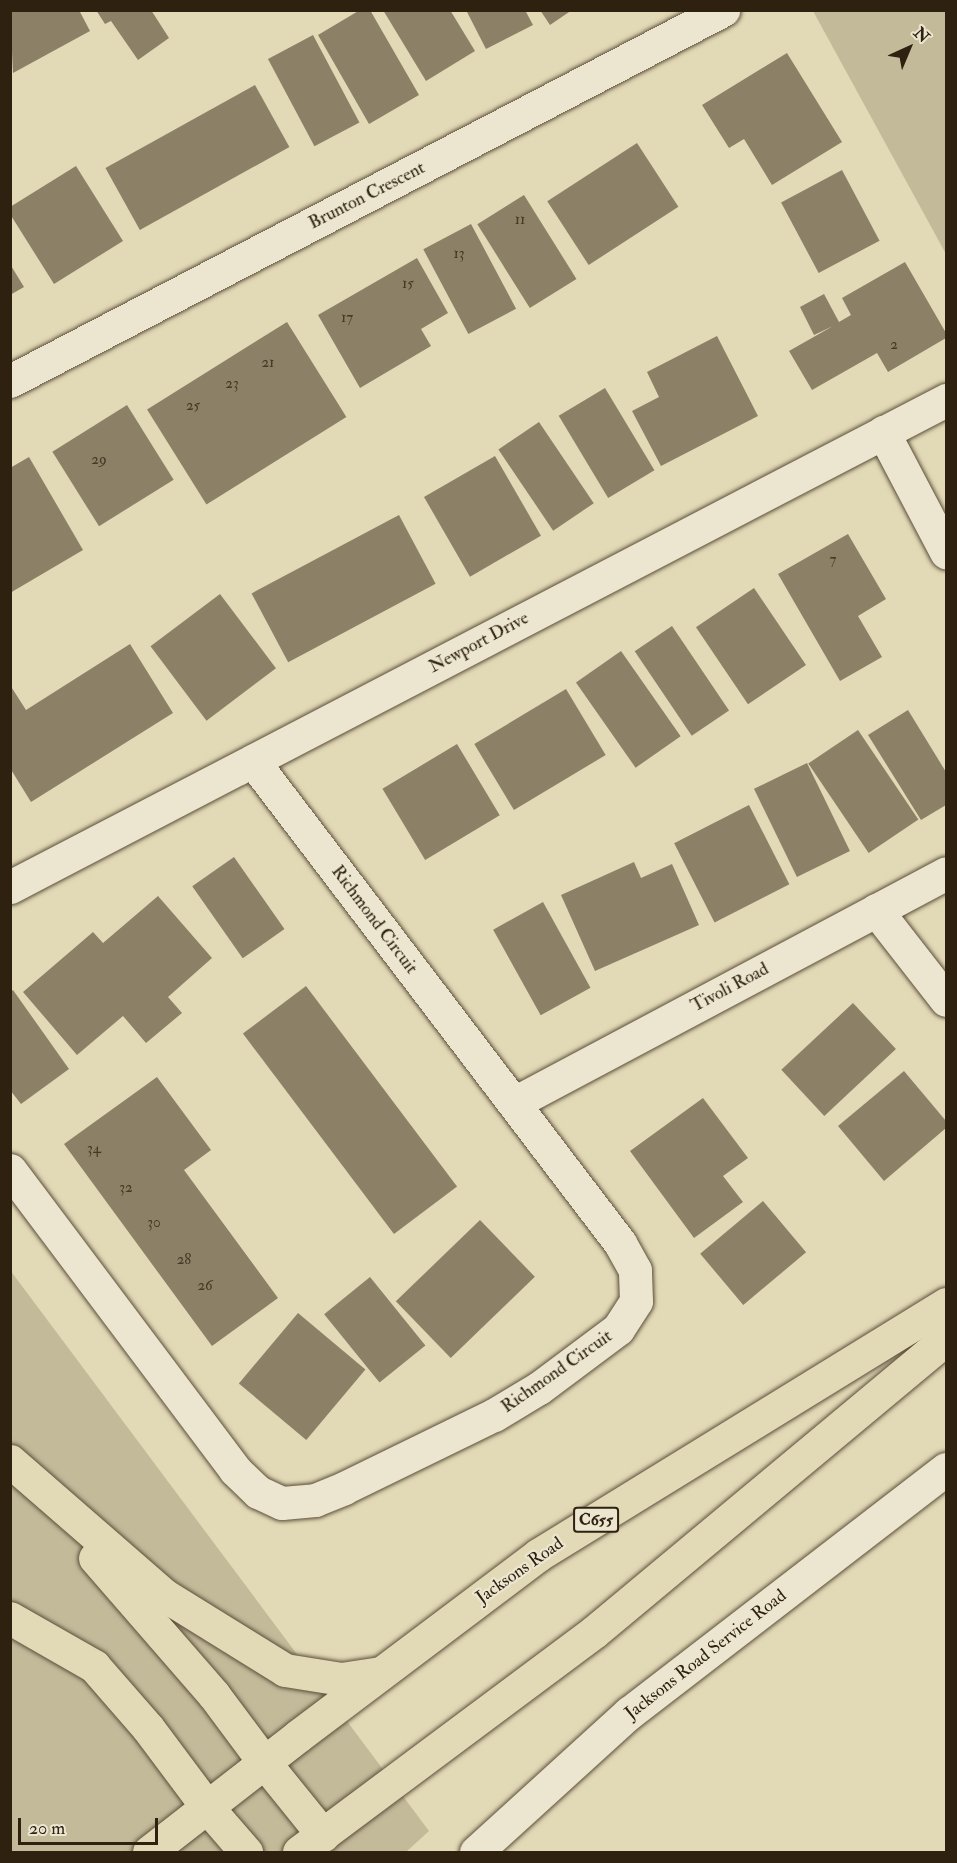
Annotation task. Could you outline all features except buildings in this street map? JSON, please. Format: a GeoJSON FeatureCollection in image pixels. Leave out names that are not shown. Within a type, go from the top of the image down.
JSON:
{"type":"FeatureCollection","features":[{"type":"Feature","properties":{"kind":"main road","name":"Jacksons Road"},"geometry":{"type":"LineString","coordinates":[[149,1852],[538,1555],[946,1304]]}},
{"type":"Feature","properties":{"kind":"main road"},"geometry":{"type":"LineString","coordinates":[[10,1461],[214,1695],[264,1762],[311,1844],[594,1632],[946,1339]]}},
{"type":"Feature","properties":{"kind":"main road"},"geometry":{"type":"LineString","coordinates":[[10,1461],[164,1595],[285,1670],[341,1679],[381,1673]]}},
{"type":"Feature","properties":{"kind":"main road"},"geometry":{"type":"LineString","coordinates":[[10,1618],[94,1666],[148,1728],[207,1807],[246,1852]]}},
{"type":"Feature","properties":{"kind":"street","name":"Brunton Crescent"},"geometry":{"type":"LineString","coordinates":[[10,381],[723,10]]}},
{"type":"Feature","properties":{"kind":"street","name":"Newport Drive"},"geometry":{"type":"LineString","coordinates":[[10,887],[946,400]]}},
{"type":"Feature","properties":{"kind":"street"},"geometry":{"type":"LineString","coordinates":[[883,432],[946,552]]}},
{"type":"Feature","properties":{"kind":"street","name":"Richmond Circuit"},"geometry":{"type":"LineString","coordinates":[[10,1170],[235,1470],[258,1492],[282,1503],[315,1500],[503,1410],[539,1388],[618,1329],[636,1301],[635,1270],[620,1243],[253,761]]}},
{"type":"Feature","properties":{"kind":"street","name":"Tivoli Road"},"geometry":{"type":"LineString","coordinates":[[514,1103],[946,873]]}},
{"type":"Feature","properties":{"kind":"street"},"geometry":{"type":"LineString","coordinates":[[876,910],[946,1000]]}},
{"type":"Feature","properties":{"kind":"street","name":"Jacksons Road Service Road"},"geometry":{"type":"LineString","coordinates":[[476,1852],[629,1713],[946,1469]]}},
{"type":"Feature","properties":{"kind":"shaded area"},"geometry":{"type":"Polygon","coordinates":[[[813,11],[946,11],[946,254],[813,11]]]}},
{"type":"Feature","properties":{"kind":"shaded area"},"geometry":{"type":"Polygon","coordinates":[[[10,1270],[429,1831],[406,1852],[11,1852],[10,1270]]]}}]}
